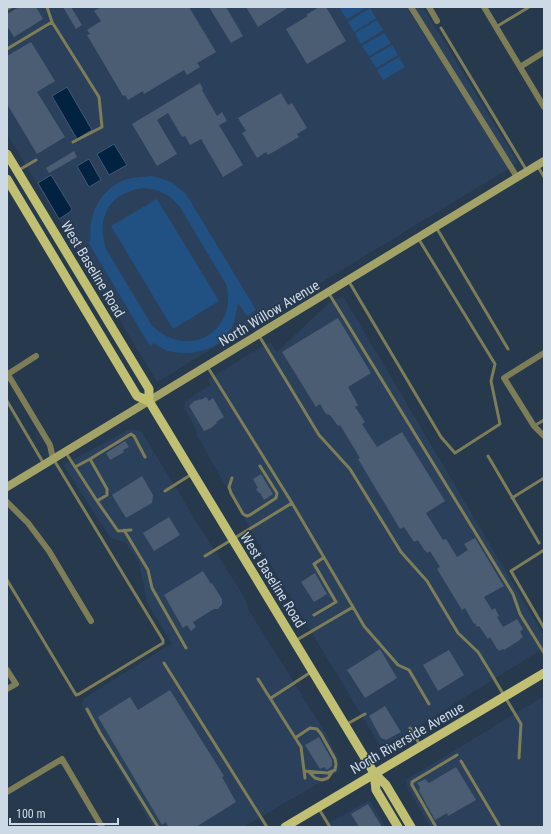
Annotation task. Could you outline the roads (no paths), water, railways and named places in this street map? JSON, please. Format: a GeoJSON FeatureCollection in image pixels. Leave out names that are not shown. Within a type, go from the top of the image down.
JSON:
{"type":"FeatureCollection","features":[{"type":"Feature","properties":{"kind":"main road","name":"West Baseline Road"},"geometry":{"type":"LineString","coordinates":[[7,154],[149,389],[149,401],[374,773]]}},
{"type":"Feature","properties":{"kind":"main road","name":"West Baseline Road"},"geometry":{"type":"LineString","coordinates":[[7,179],[137,396],[149,401]]}},
{"type":"Feature","properties":{"kind":"main road","name":"North Riverside Avenue"},"geometry":{"type":"LineString","coordinates":[[285,827],[544,673]]}},
{"type":"Feature","properties":{"kind":"main road"},"geometry":{"type":"LineString","coordinates":[[374,773],[376,790],[398,827]]}},
{"type":"Feature","properties":{"kind":"main road"},"geometry":{"type":"LineString","coordinates":[[374,773],[386,785],[411,827]]}},
{"type":"Feature","properties":{"kind":"street"},"geometry":{"type":"LineString","coordinates":[[411,7],[517,177]]}},
{"type":"Feature","properties":{"kind":"street"},"geometry":{"type":"LineString","coordinates":[[429,7],[437,21]]}},
{"type":"Feature","properties":{"kind":"street"},"geometry":{"type":"LineString","coordinates":[[484,7],[544,105]]}},
{"type":"Feature","properties":{"kind":"street"},"geometry":{"type":"LineString","coordinates":[[520,67],[544,52]]}},
{"type":"Feature","properties":{"kind":"street","name":"North Willow Avenue"},"geometry":{"type":"LineString","coordinates":[[7,486],[542,163]]}},
{"type":"Feature","properties":{"kind":"street"},"geometry":{"type":"LineString","coordinates":[[544,353],[504,378],[534,426],[544,436]]}},
{"type":"Feature","properties":{"kind":"street"},"geometry":{"type":"LineString","coordinates":[[36,356],[7,373],[50,445],[53,459]]}},
{"type":"Feature","properties":{"kind":"street"},"geometry":{"type":"LineString","coordinates":[[7,502],[28,523],[49,552],[91,621]]}},
{"type":"Feature","properties":{"kind":"street"},"geometry":{"type":"LineString","coordinates":[[7,670],[16,684],[7,689]]}},
{"type":"Feature","properties":{"kind":"street"},"geometry":{"type":"LineString","coordinates":[[7,792],[62,759],[102,827]]}},
{"type":"Feature","properties":{"kind":"lane"},"geometry":{"type":"LineString","coordinates":[[7,9],[11,7]]}},
{"type":"Feature","properties":{"kind":"lane"},"geometry":{"type":"LineString","coordinates":[[47,7],[52,22],[99,97],[102,127],[73,142]]}},
{"type":"Feature","properties":{"kind":"lane"},"geometry":{"type":"LineString","coordinates":[[496,27],[529,7]]}},
{"type":"Feature","properties":{"kind":"lane"},"geometry":{"type":"LineString","coordinates":[[7,49],[52,22]]}},
{"type":"Feature","properties":{"kind":"lane"},"geometry":{"type":"LineString","coordinates":[[441,28],[527,171]]}},
{"type":"Feature","properties":{"kind":"lane"},"geometry":{"type":"LineString","coordinates":[[17,171],[36,160]]}},
{"type":"Feature","properties":{"kind":"lane"},"geometry":{"type":"LineString","coordinates":[[542,163],[544,177]]}},
{"type":"Feature","properties":{"kind":"lane"},"geometry":{"type":"LineString","coordinates":[[436,227],[508,349]]}},
{"type":"Feature","properties":{"kind":"lane"},"geometry":{"type":"LineString","coordinates":[[348,280],[441,437],[455,453],[500,424],[491,381],[495,364],[418,238]]}},
{"type":"Feature","properties":{"kind":"lane"},"geometry":{"type":"LineString","coordinates":[[328,292],[513,594],[520,614],[544,653]]}},
{"type":"Feature","properties":{"kind":"lane"},"geometry":{"type":"LineString","coordinates":[[258,334],[319,435],[350,470],[401,552],[426,581],[458,633],[478,652],[521,724],[519,758]]}},
{"type":"Feature","properties":{"kind":"lane"},"geometry":{"type":"LineString","coordinates":[[207,366],[292,503],[364,626],[398,665],[409,670],[429,704]]}},
{"type":"Feature","properties":{"kind":"lane"},"geometry":{"type":"LineString","coordinates":[[7,401],[44,464]]}},
{"type":"Feature","properties":{"kind":"lane"},"geometry":{"type":"LineString","coordinates":[[534,426],[544,420]]}},
{"type":"Feature","properties":{"kind":"lane"},"geometry":{"type":"LineString","coordinates":[[75,467],[131,434],[134,436],[142,449],[144,457]]}},
{"type":"Feature","properties":{"kind":"lane"},"geometry":{"type":"LineString","coordinates":[[65,452],[118,531],[132,530]]}},
{"type":"Feature","properties":{"kind":"lane"},"geometry":{"type":"LineString","coordinates":[[488,456],[539,543]]}},
{"type":"Feature","properties":{"kind":"lane"},"geometry":{"type":"LineString","coordinates":[[7,580],[76,695],[162,643],[162,640],[53,459]]}},
{"type":"Feature","properties":{"kind":"lane"},"geometry":{"type":"LineString","coordinates":[[90,459],[107,489],[107,495],[97,501]]}},
{"type":"Feature","properties":{"kind":"lane"},"geometry":{"type":"LineString","coordinates":[[232,478],[229,487],[231,493],[243,514],[250,515],[276,498],[277,493],[260,466]]}},
{"type":"Feature","properties":{"kind":"lane"},"geometry":{"type":"LineString","coordinates":[[165,491],[192,473]]}},
{"type":"Feature","properties":{"kind":"lane"},"geometry":{"type":"LineString","coordinates":[[512,498],[544,478]]}},
{"type":"Feature","properties":{"kind":"lane"},"geometry":{"type":"LineString","coordinates":[[205,556],[292,503]]}},
{"type":"Feature","properties":{"kind":"lane"},"geometry":{"type":"LineString","coordinates":[[124,530],[148,570],[152,588],[186,648]]}},
{"type":"Feature","properties":{"kind":"lane"},"geometry":{"type":"LineString","coordinates":[[544,550],[510,571],[544,628]]}},
{"type":"Feature","properties":{"kind":"lane"},"geometry":{"type":"LineString","coordinates":[[314,615],[336,602],[314,564],[323,558]]}},
{"type":"Feature","properties":{"kind":"lane"},"geometry":{"type":"LineString","coordinates":[[295,642],[352,607]]}},
{"type":"Feature","properties":{"kind":"lane"},"geometry":{"type":"LineString","coordinates":[[164,663],[267,827]]}},
{"type":"Feature","properties":{"kind":"lane"},"geometry":{"type":"LineString","coordinates":[[271,698],[312,671]]}},
{"type":"Feature","properties":{"kind":"lane"},"geometry":{"type":"LineString","coordinates":[[258,679],[301,747],[305,778]]}},
{"type":"Feature","properties":{"kind":"lane"},"geometry":{"type":"LineString","coordinates":[[88,709],[100,733],[158,827]]}},
{"type":"Feature","properties":{"kind":"lane"},"geometry":{"type":"LineString","coordinates":[[345,725],[365,714]]}},
{"type":"Feature","properties":{"kind":"lane"},"geometry":{"type":"LineString","coordinates":[[295,738],[310,728],[317,729],[335,759],[335,770],[333,770],[328,778],[322,780],[315,778],[309,772]]}},
{"type":"Feature","properties":{"kind":"lane"},"geometry":{"type":"LineString","coordinates":[[410,728],[421,746]]}},
{"type":"Feature","properties":{"kind":"lane"},"geometry":{"type":"LineString","coordinates":[[436,827],[412,785],[412,782],[457,755]]}},
{"type":"Feature","properties":{"kind":"lane"},"geometry":{"type":"LineString","coordinates":[[461,761],[500,827]]}},
{"type":"Feature","properties":{"kind":"lane"},"geometry":{"type":"LineString","coordinates":[[304,771],[328,773],[333,770]]}},
{"type":"Feature","properties":{"kind":"lane"},"geometry":{"type":"LineString","coordinates":[[318,807],[330,827]]}}]}
